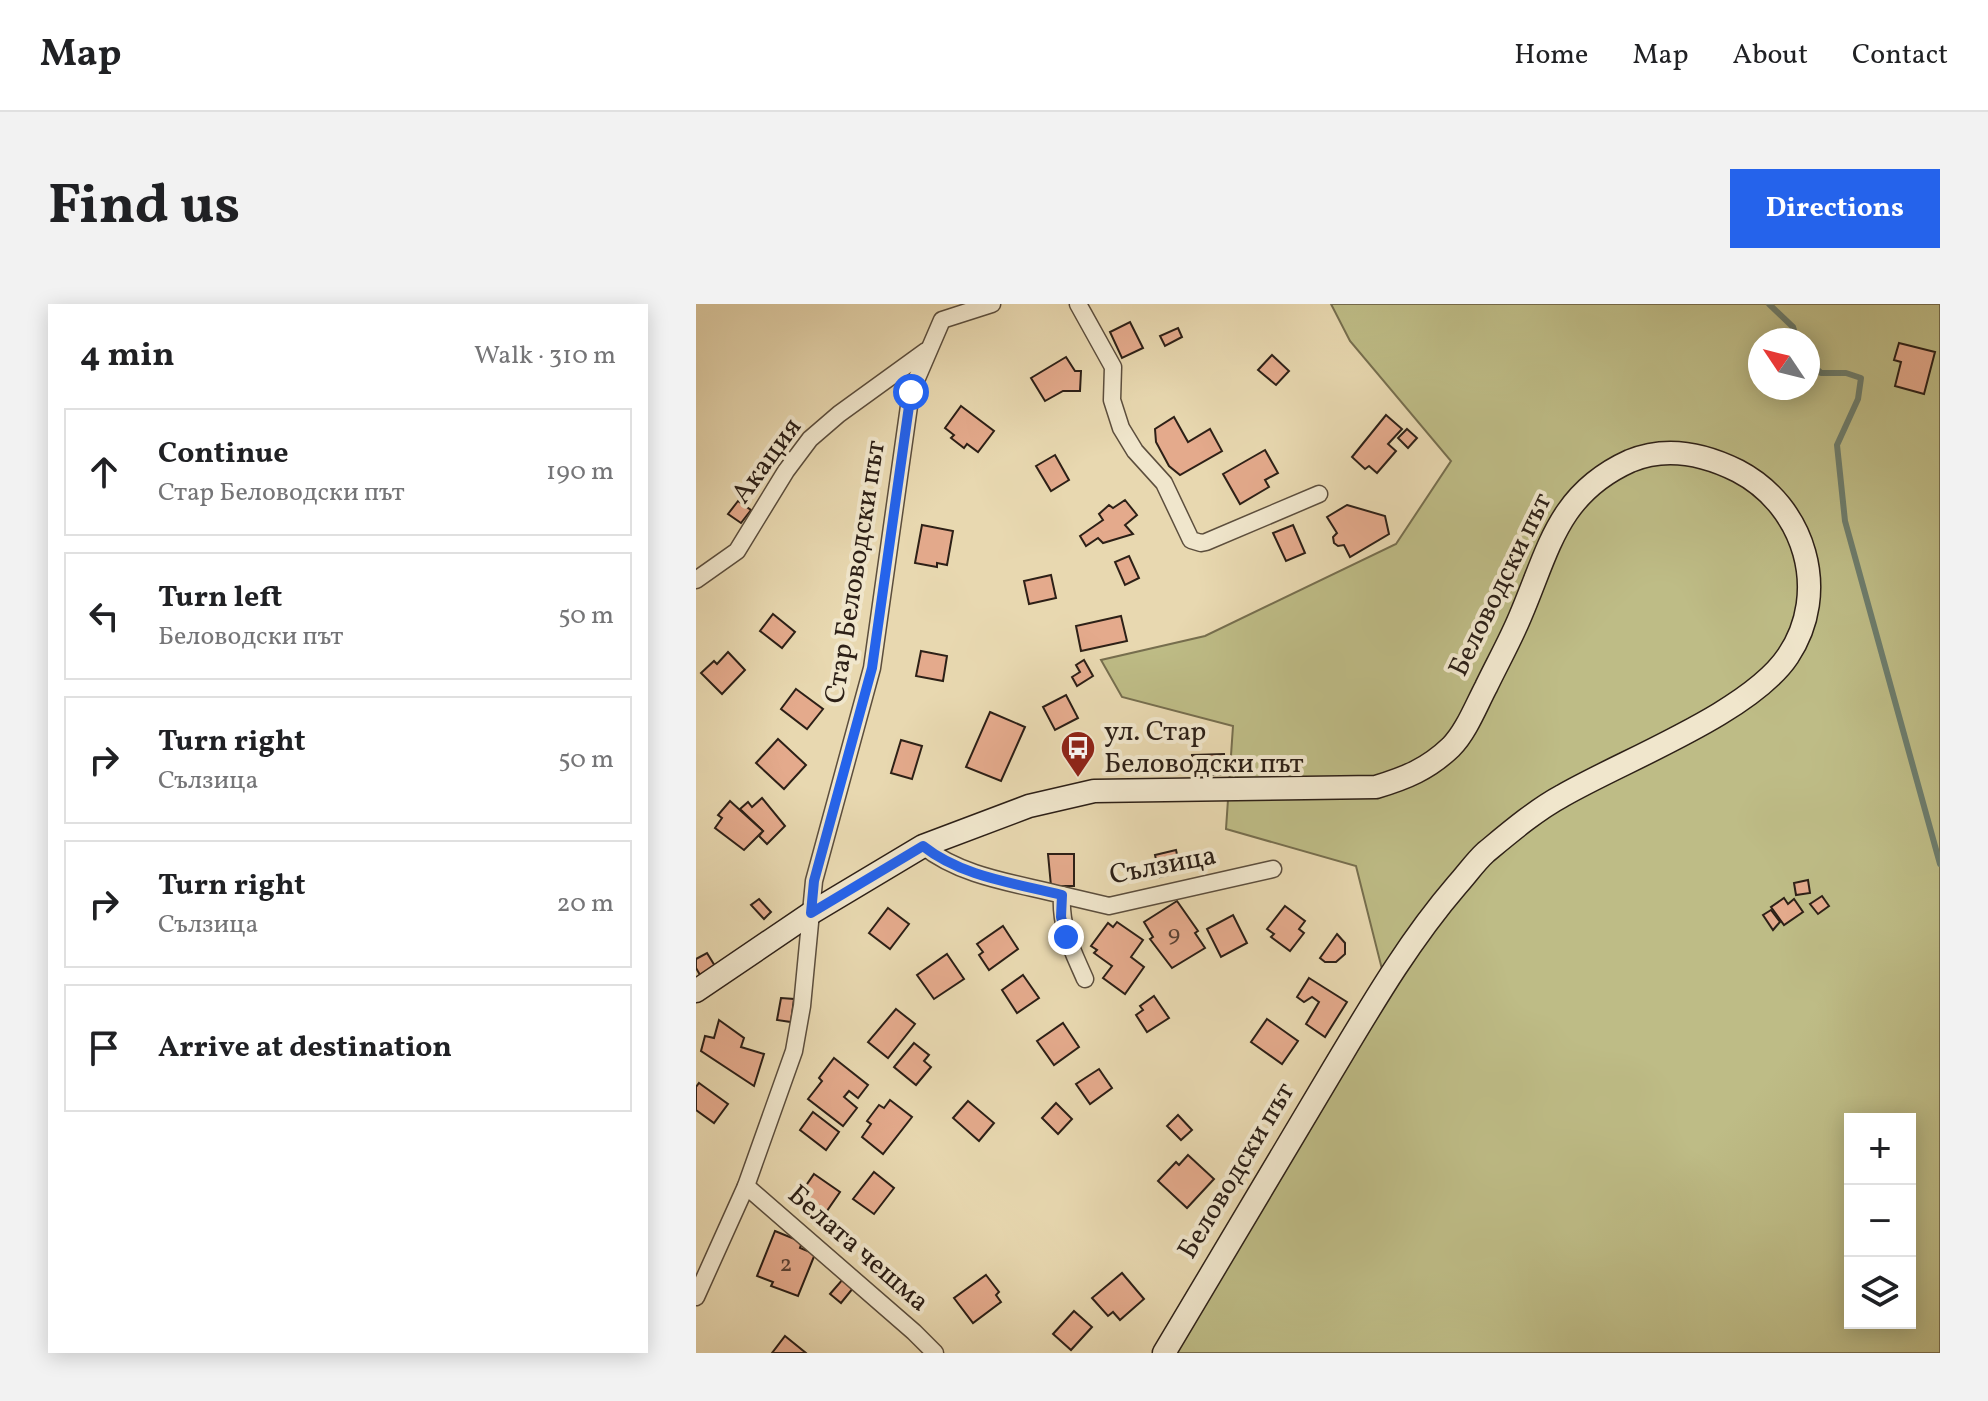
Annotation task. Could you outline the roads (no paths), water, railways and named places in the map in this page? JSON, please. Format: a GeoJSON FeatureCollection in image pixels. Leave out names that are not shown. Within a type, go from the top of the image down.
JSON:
{"type":"FeatureCollection","features":[{"type":"Feature","properties":{"kind":"street","name":"Стар Беловодски път"},"geometry":{"type":"LineString","coordinates":[[696,1297],[746,1186],[794,1051],[802,1006],[814,881],[872,668],[911,392],[926,351],[942,320],[992,304]]}},
{"type":"Feature","properties":{"kind":"street"},"geometry":{"type":"LineString","coordinates":[[1078,304],[1113,367],[1112,400],[1121,428],[1135,451],[1164,483],[1191,540],[1206,542],[1319,494]]}},
{"type":"Feature","properties":{"kind":"street","name":"Акация"},"geometry":{"type":"LineString","coordinates":[[696,580],[737,551],[786,471],[810,439],[926,351]]}},
{"type":"Feature","properties":{"kind":"street","name":"Беловодски път"},"geometry":{"type":"LineString","coordinates":[[696,991],[811,913],[923,846],[1029,806],[1094,791],[1376,787],[1411,777],[1454,745],[1519,620],[1555,530],[1577,497],[1606,472],[1640,457],[1681,452],[1712,460],[1742,473],[1773,497],[1798,532],[1810,573],[1808,612],[1788,656],[1758,688],[1715,715],[1558,798],[1484,854],[1435,911],[1385,981],[1164,1353]]}},
{"type":"Feature","properties":{"kind":"street","name":"Сълзица"},"geometry":{"type":"LineString","coordinates":[[923,846],[940,860],[960,869],[1109,906],[1273,869]]}},
{"type":"Feature","properties":{"kind":"street"},"geometry":{"type":"LineString","coordinates":[[1062,895],[1061,917],[1066,937],[1085,979]]}},
{"type":"Feature","properties":{"kind":"street","name":"Белата чешма"},"geometry":{"type":"LineString","coordinates":[[746,1186],[935,1353]]}},
{"type":"Feature","properties":{"kind":"waterway"},"geometry":{"type":"LineString","coordinates":[[1769,304],[1793,328]]}},
{"type":"Feature","properties":{"kind":"waterway"},"geometry":{"type":"LineString","coordinates":[[1820,372],[1846,373],[1861,378],[1858,399],[1837,445],[1845,521],[1940,864]]}},
{"type":"Feature","properties":{"kind":"place","name":"ул. Стар Беловодски път"},"geometry":{"type":"Point","coordinates":[1078,779]}}]}
